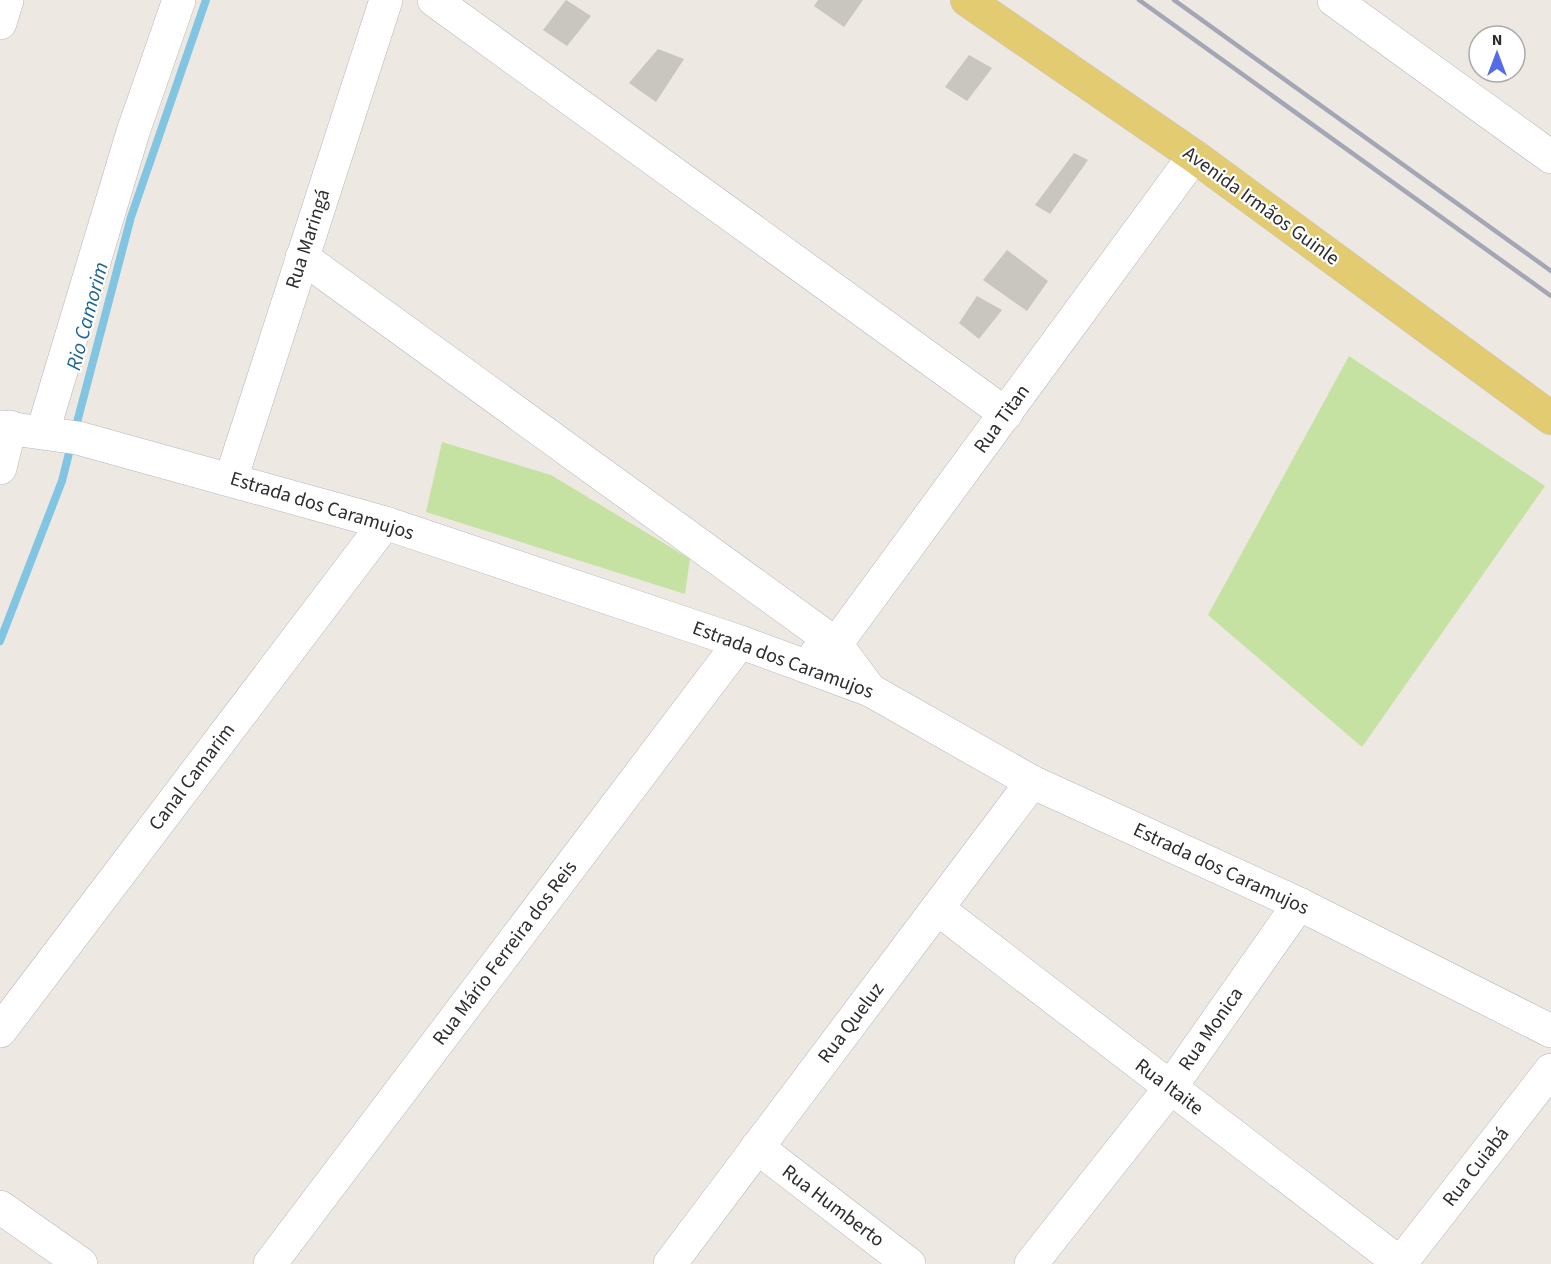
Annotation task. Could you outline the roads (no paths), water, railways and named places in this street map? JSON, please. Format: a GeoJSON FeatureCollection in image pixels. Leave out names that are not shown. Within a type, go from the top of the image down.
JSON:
{"type":"FeatureCollection","features":[{"type":"Feature","properties":{"kind":"main road","name":"Avenida Irmãos Guinle"},"geometry":{"type":"LineString","coordinates":[[967,0],[1194,156],[1551,418]]}},
{"type":"Feature","properties":{"kind":"street"},"geometry":{"type":"LineString","coordinates":[[0,23],[7,0]]}},
{"type":"Feature","properties":{"kind":"street"},"geometry":{"type":"LineString","coordinates":[[58,434],[133,132],[179,0]]}},
{"type":"Feature","properties":{"kind":"street","name":"Rua Maringá"},"geometry":{"type":"LineString","coordinates":[[231,479],[387,0]]}},
{"type":"Feature","properties":{"kind":"street"},"geometry":{"type":"LineString","coordinates":[[434,0],[1006,414]]}},
{"type":"Feature","properties":{"kind":"street"},"geometry":{"type":"LineString","coordinates":[[1334,0],[1551,157]]}},
{"type":"Feature","properties":{"kind":"street","name":"Rua Titan"},"geometry":{"type":"LineString","coordinates":[[796,664],[837,644],[1194,156]]}},
{"type":"Feature","properties":{"kind":"street"},"geometry":{"type":"LineString","coordinates":[[302,257],[837,644],[870,690]]}},
{"type":"Feature","properties":{"kind":"street"},"geometry":{"type":"LineString","coordinates":[[0,468],[5,427]]}},
{"type":"Feature","properties":{"kind":"street","name":"Estrada dos Caramujos"},"geometry":{"type":"LineString","coordinates":[[5,427],[58,434],[231,479],[385,523],[740,642],[870,690],[1032,782],[1299,904],[1551,1031]]}},
{"type":"Feature","properties":{"kind":"street","name":"Canal Camarim"},"geometry":{"type":"LineString","coordinates":[[0,1031],[385,523]]}},
{"type":"Feature","properties":{"kind":"street","name":"Rua Mário Ferreira dos Reis"},"geometry":{"type":"LineString","coordinates":[[270,1264],[740,642]]}},
{"type":"Feature","properties":{"kind":"street","name":"Rua Queluz"},"geometry":{"type":"LineString","coordinates":[[670,1264],[1032,782]]}},
{"type":"Feature","properties":{"kind":"street","name":"Rua Monica"},"geometry":{"type":"LineString","coordinates":[[1031,1264],[1170,1088],[1299,904]]}},
{"type":"Feature","properties":{"kind":"street","name":"Rua Itaite"},"geometry":{"type":"LineString","coordinates":[[938,909],[1401,1264]]}},
{"type":"Feature","properties":{"kind":"street","name":"Rua Cuiabá"},"geometry":{"type":"LineString","coordinates":[[1401,1264],[1551,1070]]}},
{"type":"Feature","properties":{"kind":"street","name":"Rua Humberto"},"geometry":{"type":"LineString","coordinates":[[757,1147],[909,1264]]}},
{"type":"Feature","properties":{"kind":"street"},"geometry":{"type":"LineString","coordinates":[[0,1207],[81,1264]]}},
{"type":"Feature","properties":{"kind":"waterway","name":"Rio Camorim"},"geometry":{"type":"LineString","coordinates":[[75,430],[131,217],[206,0]]}},
{"type":"Feature","properties":{"kind":"waterway","name":"Rio Camorim"},"geometry":{"type":"LineString","coordinates":[[0,641],[62,481],[71,445]]}},
{"type":"Feature","properties":{"kind":"railway"},"geometry":{"type":"LineString","coordinates":[[1139,0],[1551,296]]}},
{"type":"Feature","properties":{"kind":"railway"},"geometry":{"type":"LineString","coordinates":[[1174,0],[1551,271]]}}]}
